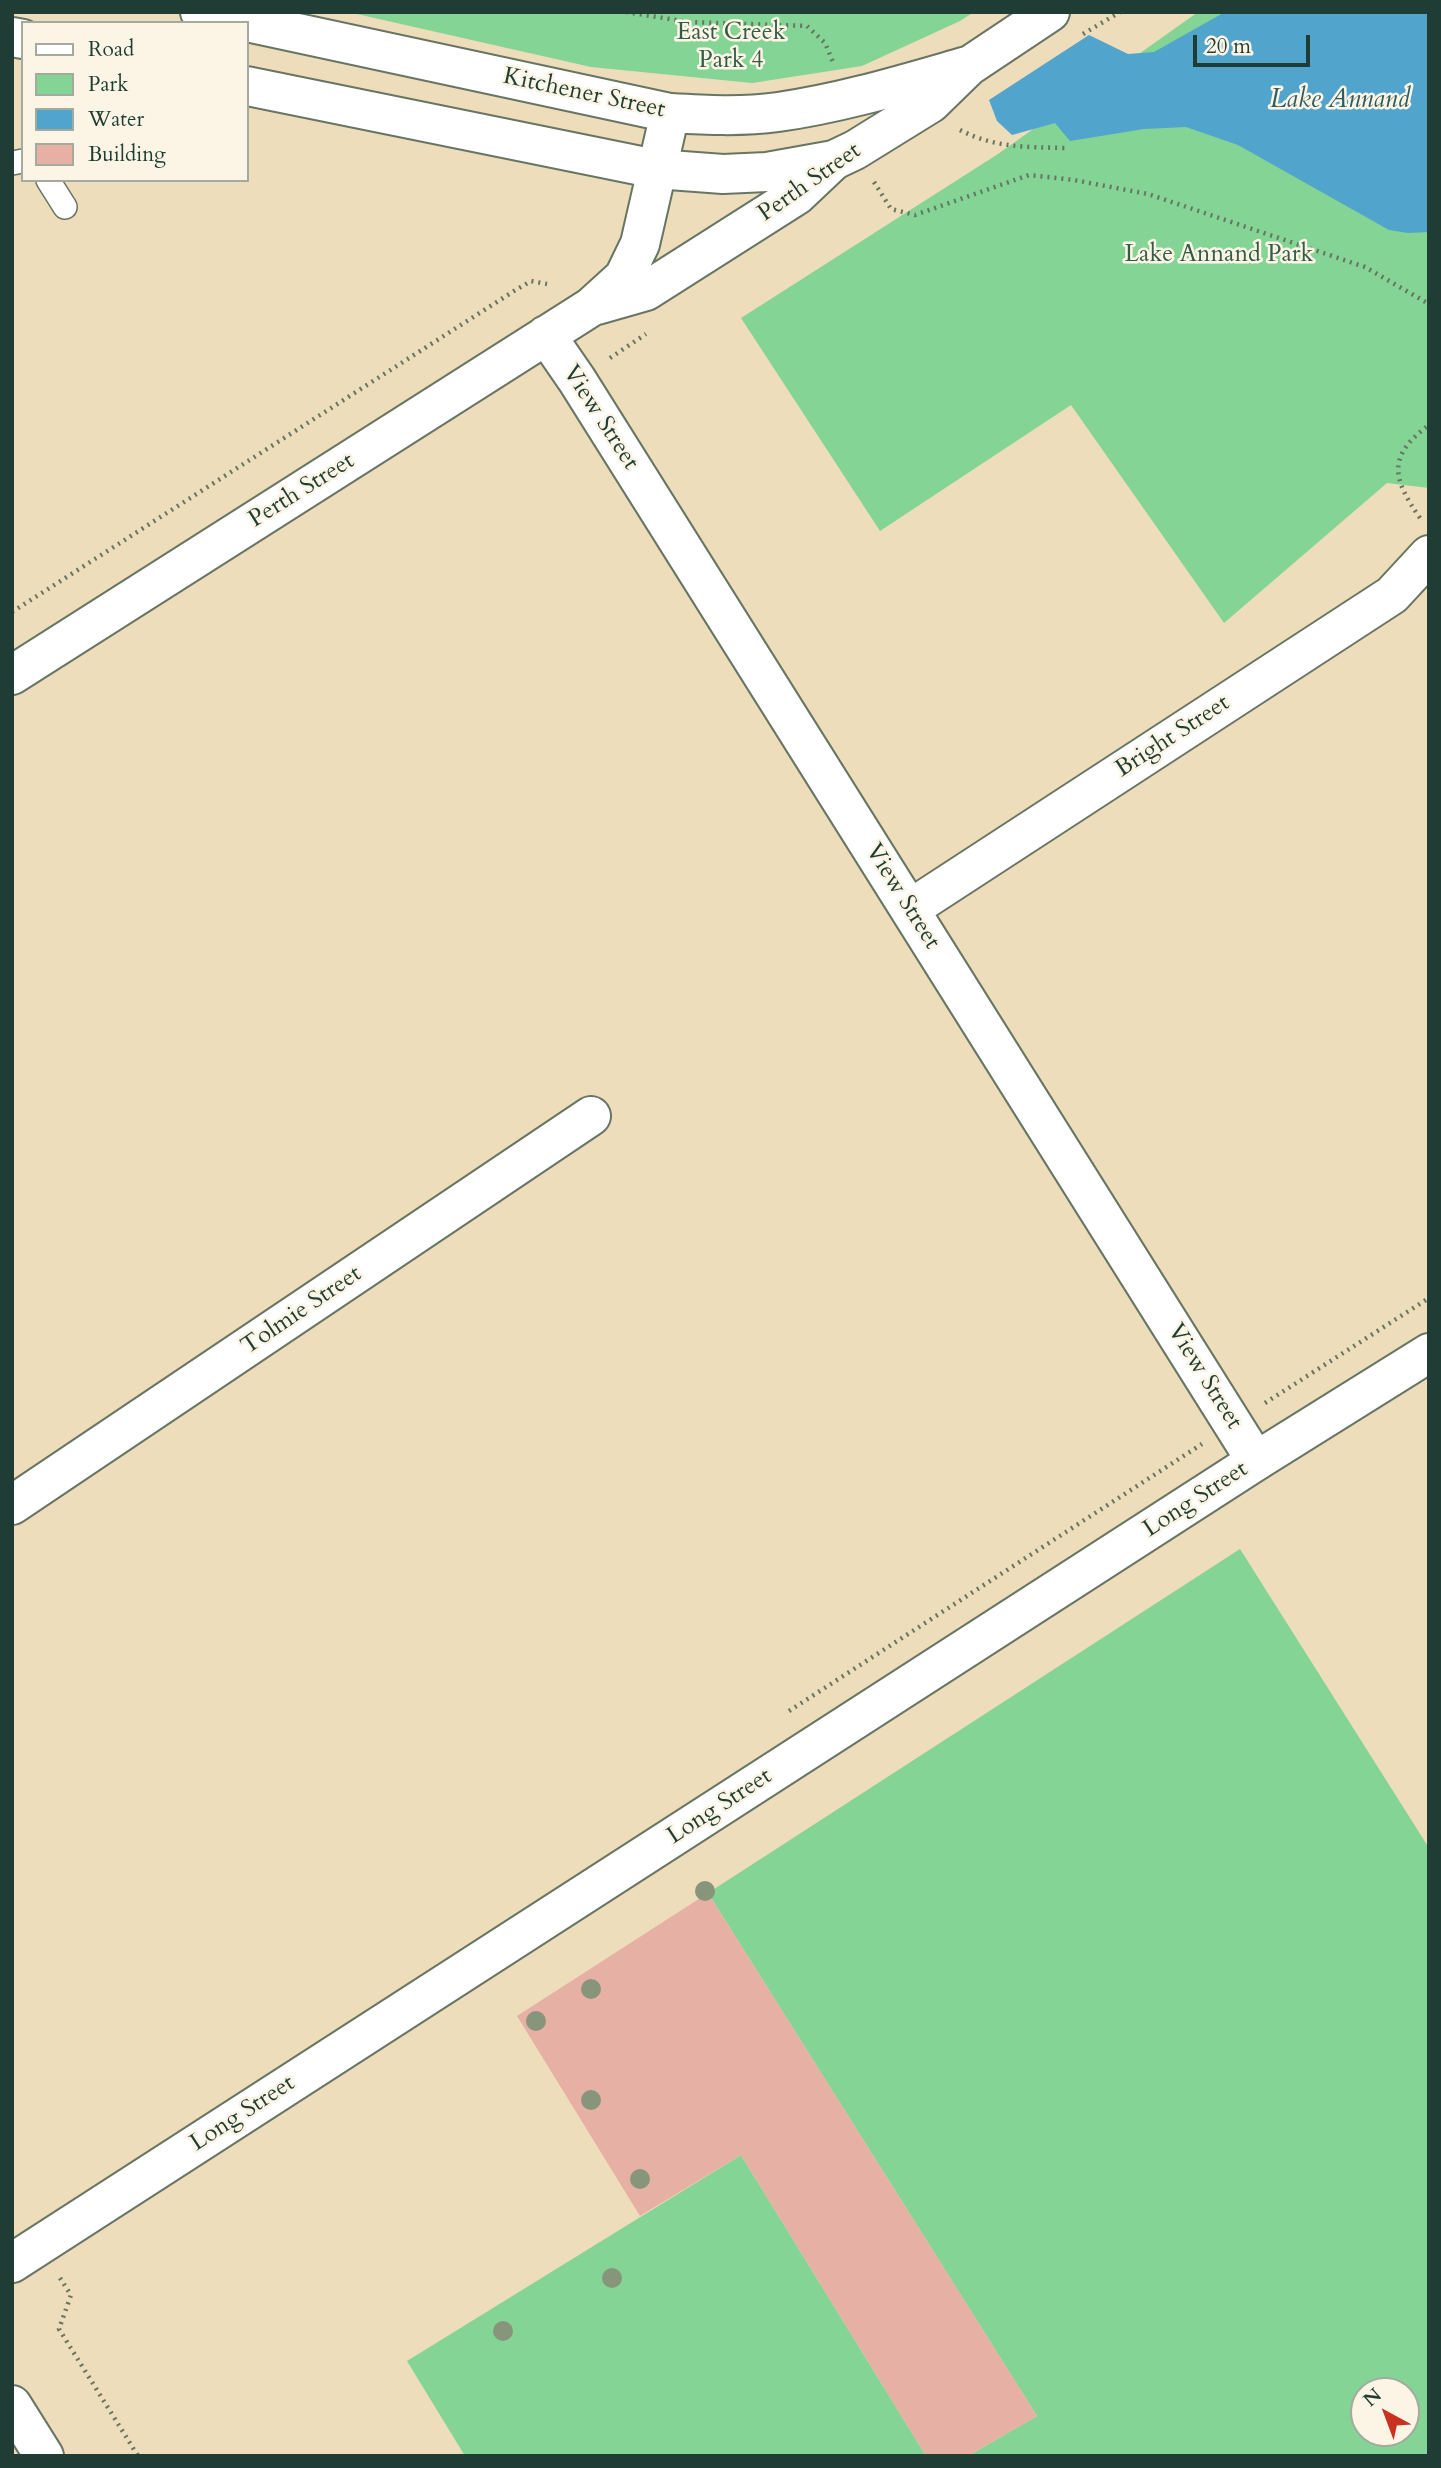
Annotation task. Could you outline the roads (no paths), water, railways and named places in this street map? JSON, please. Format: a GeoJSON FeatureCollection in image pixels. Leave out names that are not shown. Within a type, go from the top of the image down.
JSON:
{"type":"FeatureCollection","features":[{"type":"Feature","properties":{"kind":"street","name":"Kitchener Street"},"geometry":{"type":"LineString","coordinates":[[200,12],[242,21]]}},
{"type":"Feature","properties":{"kind":"street","name":"Perth Street"},"geometry":{"type":"LineString","coordinates":[[591,307],[646,291],[797,195],[845,155],[931,103],[969,66],[1050,12]]}},
{"type":"Feature","properties":{"kind":"street","name":"Kitchener Street"},"geometry":{"type":"LineString","coordinates":[[248,22],[670,113],[719,115],[775,112],[841,101],[969,66]]}},
{"type":"Feature","properties":{"kind":"street"},"geometry":{"type":"LineString","coordinates":[[248,86],[656,169],[723,174],[766,172],[845,155]]}},
{"type":"Feature","properties":{"kind":"street","name":"Perth Street"},"geometry":{"type":"LineString","coordinates":[[12,675],[591,307],[624,276],[640,244],[670,113]]}},
{"type":"Feature","properties":{"kind":"street","name":"View Street"},"geometry":{"type":"LineString","coordinates":[[547,335],[1256,1461]]}},
{"type":"Feature","properties":{"kind":"street","name":"Bright Street"},"geometry":{"type":"LineString","coordinates":[[910,909],[1392,595],[1425,537]]}},
{"type":"Feature","properties":{"kind":"street","name":"Tolmie Street"},"geometry":{"type":"LineString","coordinates":[[12,1506],[591,1116]]}},
{"type":"Feature","properties":{"kind":"street","name":"Long Street"},"geometry":{"type":"LineString","coordinates":[[12,2263],[1256,1461],[1429,1353]]}},
{"type":"Feature","properties":{"kind":"street"},"geometry":{"type":"LineString","coordinates":[[12,2405],[44,2456]]}},
{"type":"Feature","properties":{"kind":"lane"},"geometry":{"type":"LineString","coordinates":[[49,182],[65,207]]}},
{"type":"Feature","properties":{"kind":"water","name":"Lake Annand"},"geometry":{"type":"Polygon","coordinates":[[[1225,12],[1429,12],[1429,232],[1389,230],[1238,145],[1186,127],[1144,129],[1070,141],[1055,123],[1012,135],[997,121],[989,100],[1089,35],[1128,54],[1154,52],[1225,12]]]}},
{"type":"Feature","properties":{"kind":"park label","name":"East Creek Park 4"},"geometry":{"type":"Point","coordinates":[731,47]}},
{"type":"Feature","properties":{"kind":"park label","name":"Lake Annand Park"},"geometry":{"type":"Point","coordinates":[1219,255]}}]}
